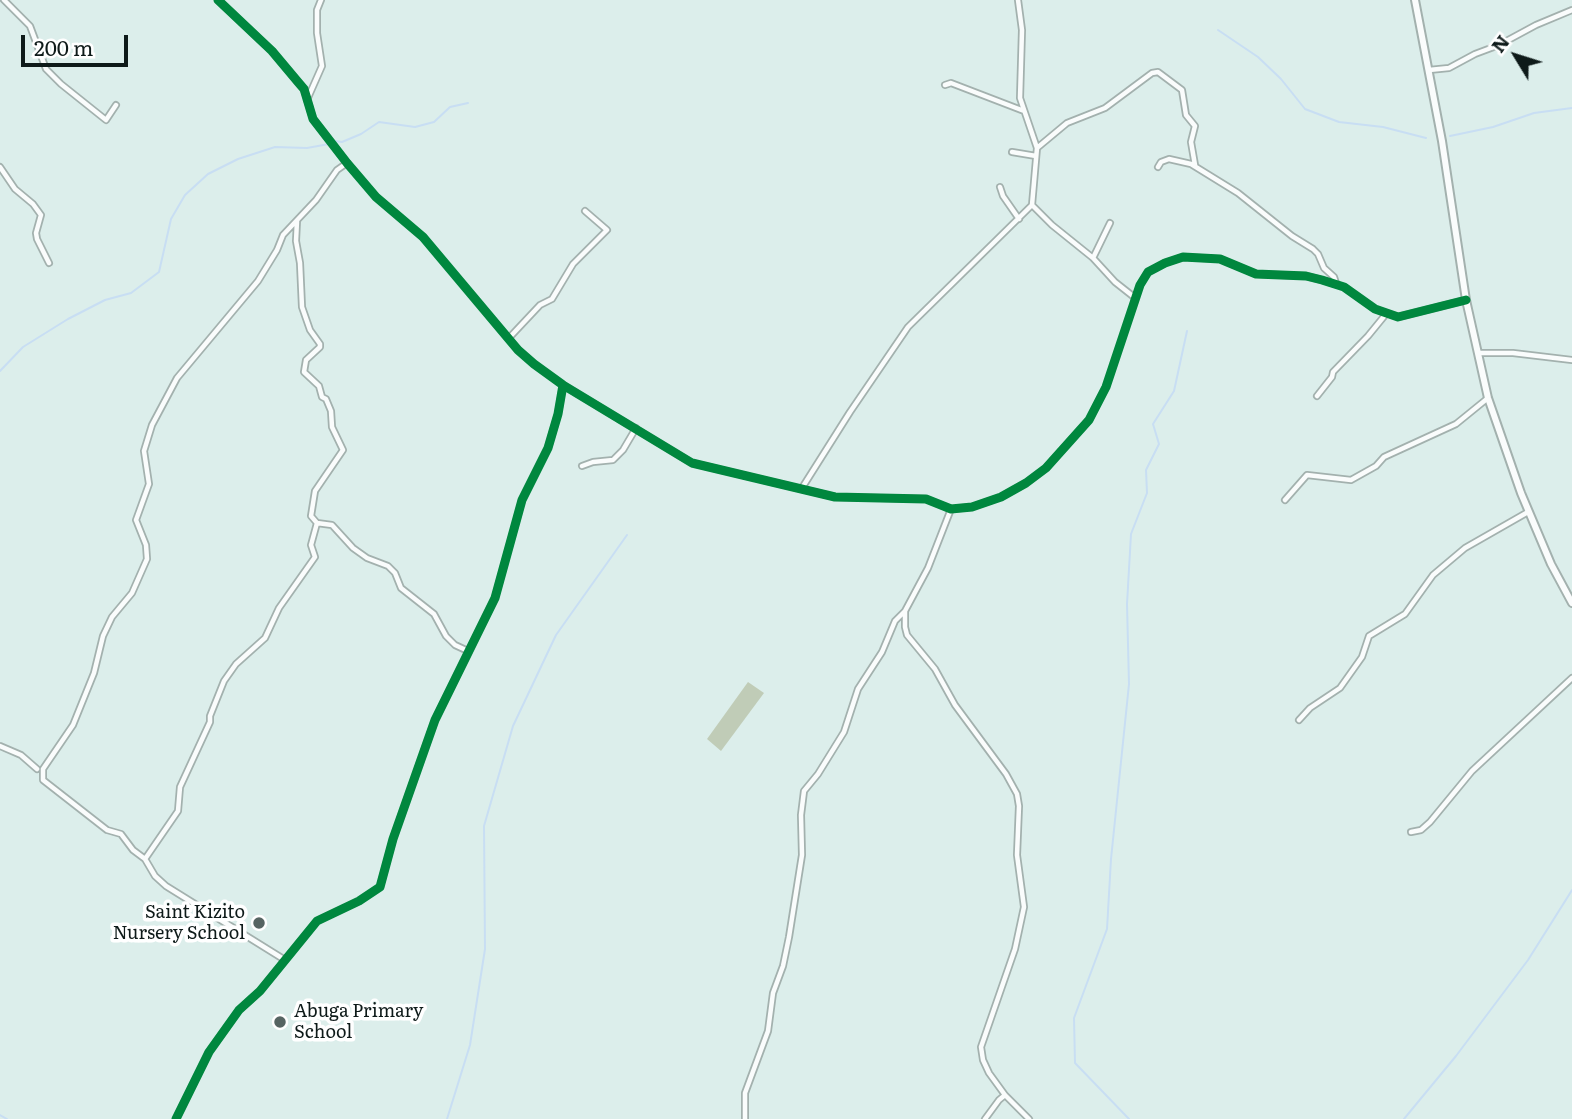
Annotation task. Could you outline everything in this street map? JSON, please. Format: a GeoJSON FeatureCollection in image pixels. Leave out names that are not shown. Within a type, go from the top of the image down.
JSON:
{"type":"FeatureCollection","features":[{"type":"Feature","properties":{"kind":"main road"},"geometry":{"type":"LineString","coordinates":[[1415,0],[1442,141],[1466,300],[1488,398],[1528,512],[1572,603]]}},
{"type":"Feature","properties":{"kind":"street"},"geometry":{"type":"LineString","coordinates":[[4,0],[30,26],[47,69],[61,84],[106,120],[116,105]]}},
{"type":"Feature","properties":{"kind":"street"},"geometry":{"type":"LineString","coordinates":[[218,0],[272,51],[304,89],[306,101],[320,129],[376,197],[422,237],[534,364],[563,385],[692,463],[835,497],[926,499],[951,509],[972,507],[1011,492],[1046,468],[1074,439],[1103,397],[1134,297],[1148,272],[1165,263],[1183,257],[1220,259],[1256,274],[1306,276],[1336,284],[1366,304],[1398,317],[1466,300]]}},
{"type":"Feature","properties":{"kind":"street"},"geometry":{"type":"LineString","coordinates":[[306,101],[322,66],[317,33],[317,10],[321,0]]}},
{"type":"Feature","properties":{"kind":"street"},"geometry":{"type":"LineString","coordinates":[[802,488],[908,327],[1032,205],[1037,148],[1020,99],[1022,30],[1018,0]]}},
{"type":"Feature","properties":{"kind":"street"},"geometry":{"type":"LineString","coordinates":[[1428,70],[1449,68],[1531,27],[1572,10]]}},
{"type":"Feature","properties":{"kind":"street"},"geometry":{"type":"LineString","coordinates":[[1037,148],[1067,123],[1105,108],[1158,72],[1182,90],[1186,115],[1195,126],[1191,142],[1195,165]]}},
{"type":"Feature","properties":{"kind":"street"},"geometry":{"type":"LineString","coordinates":[[945,85],[951,83],[1025,111]]}},
{"type":"Feature","properties":{"kind":"street"},"geometry":{"type":"LineString","coordinates":[[1012,152],[1036,156]]}},
{"type":"Feature","properties":{"kind":"street"},"geometry":{"type":"LineString","coordinates":[[1158,167],[1161,162],[1169,159],[1195,165],[1244,196],[1318,254],[1336,284]]}},
{"type":"Feature","properties":{"kind":"street"},"geometry":{"type":"LineString","coordinates":[[41,771],[73,725],[94,673],[103,636],[112,617],[132,593],[147,559],[146,545],[136,520],[149,484],[144,451],[152,425],[177,377],[258,281],[282,235],[297,221],[337,170],[347,163]]}},
{"type":"Feature","properties":{"kind":"street"},"geometry":{"type":"LineString","coordinates":[[0,167],[15,189],[33,204],[41,215],[37,239],[49,263]]}},
{"type":"Feature","properties":{"kind":"street"},"geometry":{"type":"LineString","coordinates":[[1000,187],[1019,219]]}},
{"type":"Feature","properties":{"kind":"street"},"geometry":{"type":"LineString","coordinates":[[1032,205],[1134,297]]}},
{"type":"Feature","properties":{"kind":"street"},"geometry":{"type":"LineString","coordinates":[[509,338],[540,304],[552,299],[573,264],[606,232],[607,228],[585,211]]}},
{"type":"Feature","properties":{"kind":"street"},"geometry":{"type":"LineString","coordinates":[[297,221],[296,241],[302,307],[310,330],[320,344],[306,360],[304,372],[319,386],[322,397],[326,399],[331,411],[332,427],[342,446],[341,454],[316,491],[311,516],[317,523],[332,525],[352,548],[367,558],[388,566],[395,573],[401,588],[435,614],[446,636],[455,645],[468,651]]}},
{"type":"Feature","properties":{"kind":"street"},"geometry":{"type":"LineString","coordinates":[[1093,258],[1110,223]]}},
{"type":"Feature","properties":{"kind":"street"},"geometry":{"type":"LineString","coordinates":[[1317,396],[1333,372],[1386,314]]}},
{"type":"Feature","properties":{"kind":"street"},"geometry":{"type":"LineString","coordinates":[[1478,353],[1513,353],[1572,360]]}},
{"type":"Feature","properties":{"kind":"street"},"geometry":{"type":"LineString","coordinates":[[176,1119],[205,1060],[226,1027],[239,1010],[260,991],[317,921],[359,901],[380,887],[422,752],[495,598],[522,500],[548,448],[563,385]]}},
{"type":"Feature","properties":{"kind":"street"},"geometry":{"type":"LineString","coordinates":[[1285,500],[1307,475],[1351,480],[1376,466],[1384,457],[1456,424],[1488,398]]}},
{"type":"Feature","properties":{"kind":"street"},"geometry":{"type":"LineString","coordinates":[[582,466],[613,460],[623,450],[636,428]]}},
{"type":"Feature","properties":{"kind":"street"},"geometry":{"type":"LineString","coordinates":[[745,1119],[745,1093],[768,1031],[773,993],[783,966],[789,937],[802,855],[801,815],[804,791],[842,736],[858,689],[882,652],[895,621],[905,611],[932,559],[951,509]]}},
{"type":"Feature","properties":{"kind":"street"},"geometry":{"type":"LineString","coordinates":[[1298,720],[1310,708],[1340,688],[1362,657],[1370,635],[1405,614],[1433,575],[1465,548],[1528,512]]}},
{"type":"Feature","properties":{"kind":"street"},"geometry":{"type":"LineString","coordinates":[[145,859],[178,811],[180,787],[210,722],[224,681],[236,664],[265,638],[279,608],[315,557],[312,545],[317,523]]}},
{"type":"Feature","properties":{"kind":"street"},"geometry":{"type":"LineString","coordinates":[[905,611],[907,635],[935,669],[954,705],[1006,774],[1018,798],[1017,855],[1024,907],[1015,949],[981,1047],[986,1068],[1005,1095],[1029,1119]]}},
{"type":"Feature","properties":{"kind":"street"},"geometry":{"type":"LineString","coordinates":[[1411,832],[1421,830],[1430,822],[1472,771],[1572,678]]}},
{"type":"Feature","properties":{"kind":"street"},"geometry":{"type":"LineString","coordinates":[[0,746],[21,755],[41,771],[43,780],[107,830],[125,838],[166,886],[285,960]]}},
{"type":"Feature","properties":{"kind":"street"},"geometry":{"type":"LineString","coordinates":[[985,1119],[1005,1095]]}},
{"type":"Feature","properties":{"kind":"green space"},"geometry":{"type":"Polygon","coordinates":[[[748,682],[764,693],[721,751],[707,739],[748,682]]]}},
{"type":"Feature","properties":{"kind":"waterway"},"geometry":{"type":"LineString","coordinates":[[1218,30],[1258,57],[1281,79],[1305,109],[1339,122],[1383,127],[1426,138]]}},
{"type":"Feature","properties":{"kind":"waterway"},"geometry":{"type":"LineString","coordinates":[[334,141],[342,142],[361,134],[379,122],[415,127],[434,122],[450,107],[468,103]]}},
{"type":"Feature","properties":{"kind":"waterway"},"geometry":{"type":"LineString","coordinates":[[1450,136],[1493,127],[1534,113],[1572,108]]}},
{"type":"Feature","properties":{"kind":"waterway"},"geometry":{"type":"LineString","coordinates":[[0,371],[23,347],[105,300],[131,293],[159,272],[171,219],[185,195],[208,174],[238,159],[275,147],[307,148],[329,144]]}},
{"type":"Feature","properties":{"kind":"waterway"},"geometry":{"type":"LineString","coordinates":[[1129,1119],[1075,1063],[1074,1018],[1107,929],[1111,859],[1129,684],[1127,604],[1131,534],[1147,493],[1146,470],[1159,444],[1153,424],[1174,391],[1187,331]]}},
{"type":"Feature","properties":{"kind":"waterway"},"geometry":{"type":"LineString","coordinates":[[447,1119],[470,1045],[485,949],[484,826],[513,726],[556,635],[627,535]]}},
{"type":"Feature","properties":{"kind":"waterway"},"geometry":{"type":"LineString","coordinates":[[1404,1119],[1456,1056],[1528,960],[1572,890]]}},
{"type":"Feature","properties":{"kind":"waterway"},"geometry":{"type":"LineString","coordinates":[[0,1115],[7,1119]]}},
{"type":"Feature","properties":{"kind":"cycle path"},"geometry":{"type":"LineString","coordinates":[[218,0],[272,51],[304,89],[313,119],[376,197],[423,237],[518,350],[563,385],[692,463],[835,497],[926,499],[951,509],[972,507],[1001,497],[1026,483],[1046,468],[1089,420],[1106,387],[1140,285],[1148,272],[1165,263],[1183,257],[1220,259],[1256,274],[1306,276],[1344,287],[1375,309],[1398,317],[1466,300]]}},
{"type":"Feature","properties":{"kind":"cycle path"},"geometry":{"type":"LineString","coordinates":[[176,1119],[209,1052],[239,1010],[260,991],[317,921],[359,901],[380,887],[393,839],[435,720],[495,598],[522,500],[548,448],[563,385]]}},
{"type":"Feature","properties":{"kind":"place","name":"Saint Kizito Nursery School"},"geometry":{"type":"Point","coordinates":[259,923]}},
{"type":"Feature","properties":{"kind":"place","name":"Abuga Primary School"},"geometry":{"type":"Point","coordinates":[280,1022]}}]}
